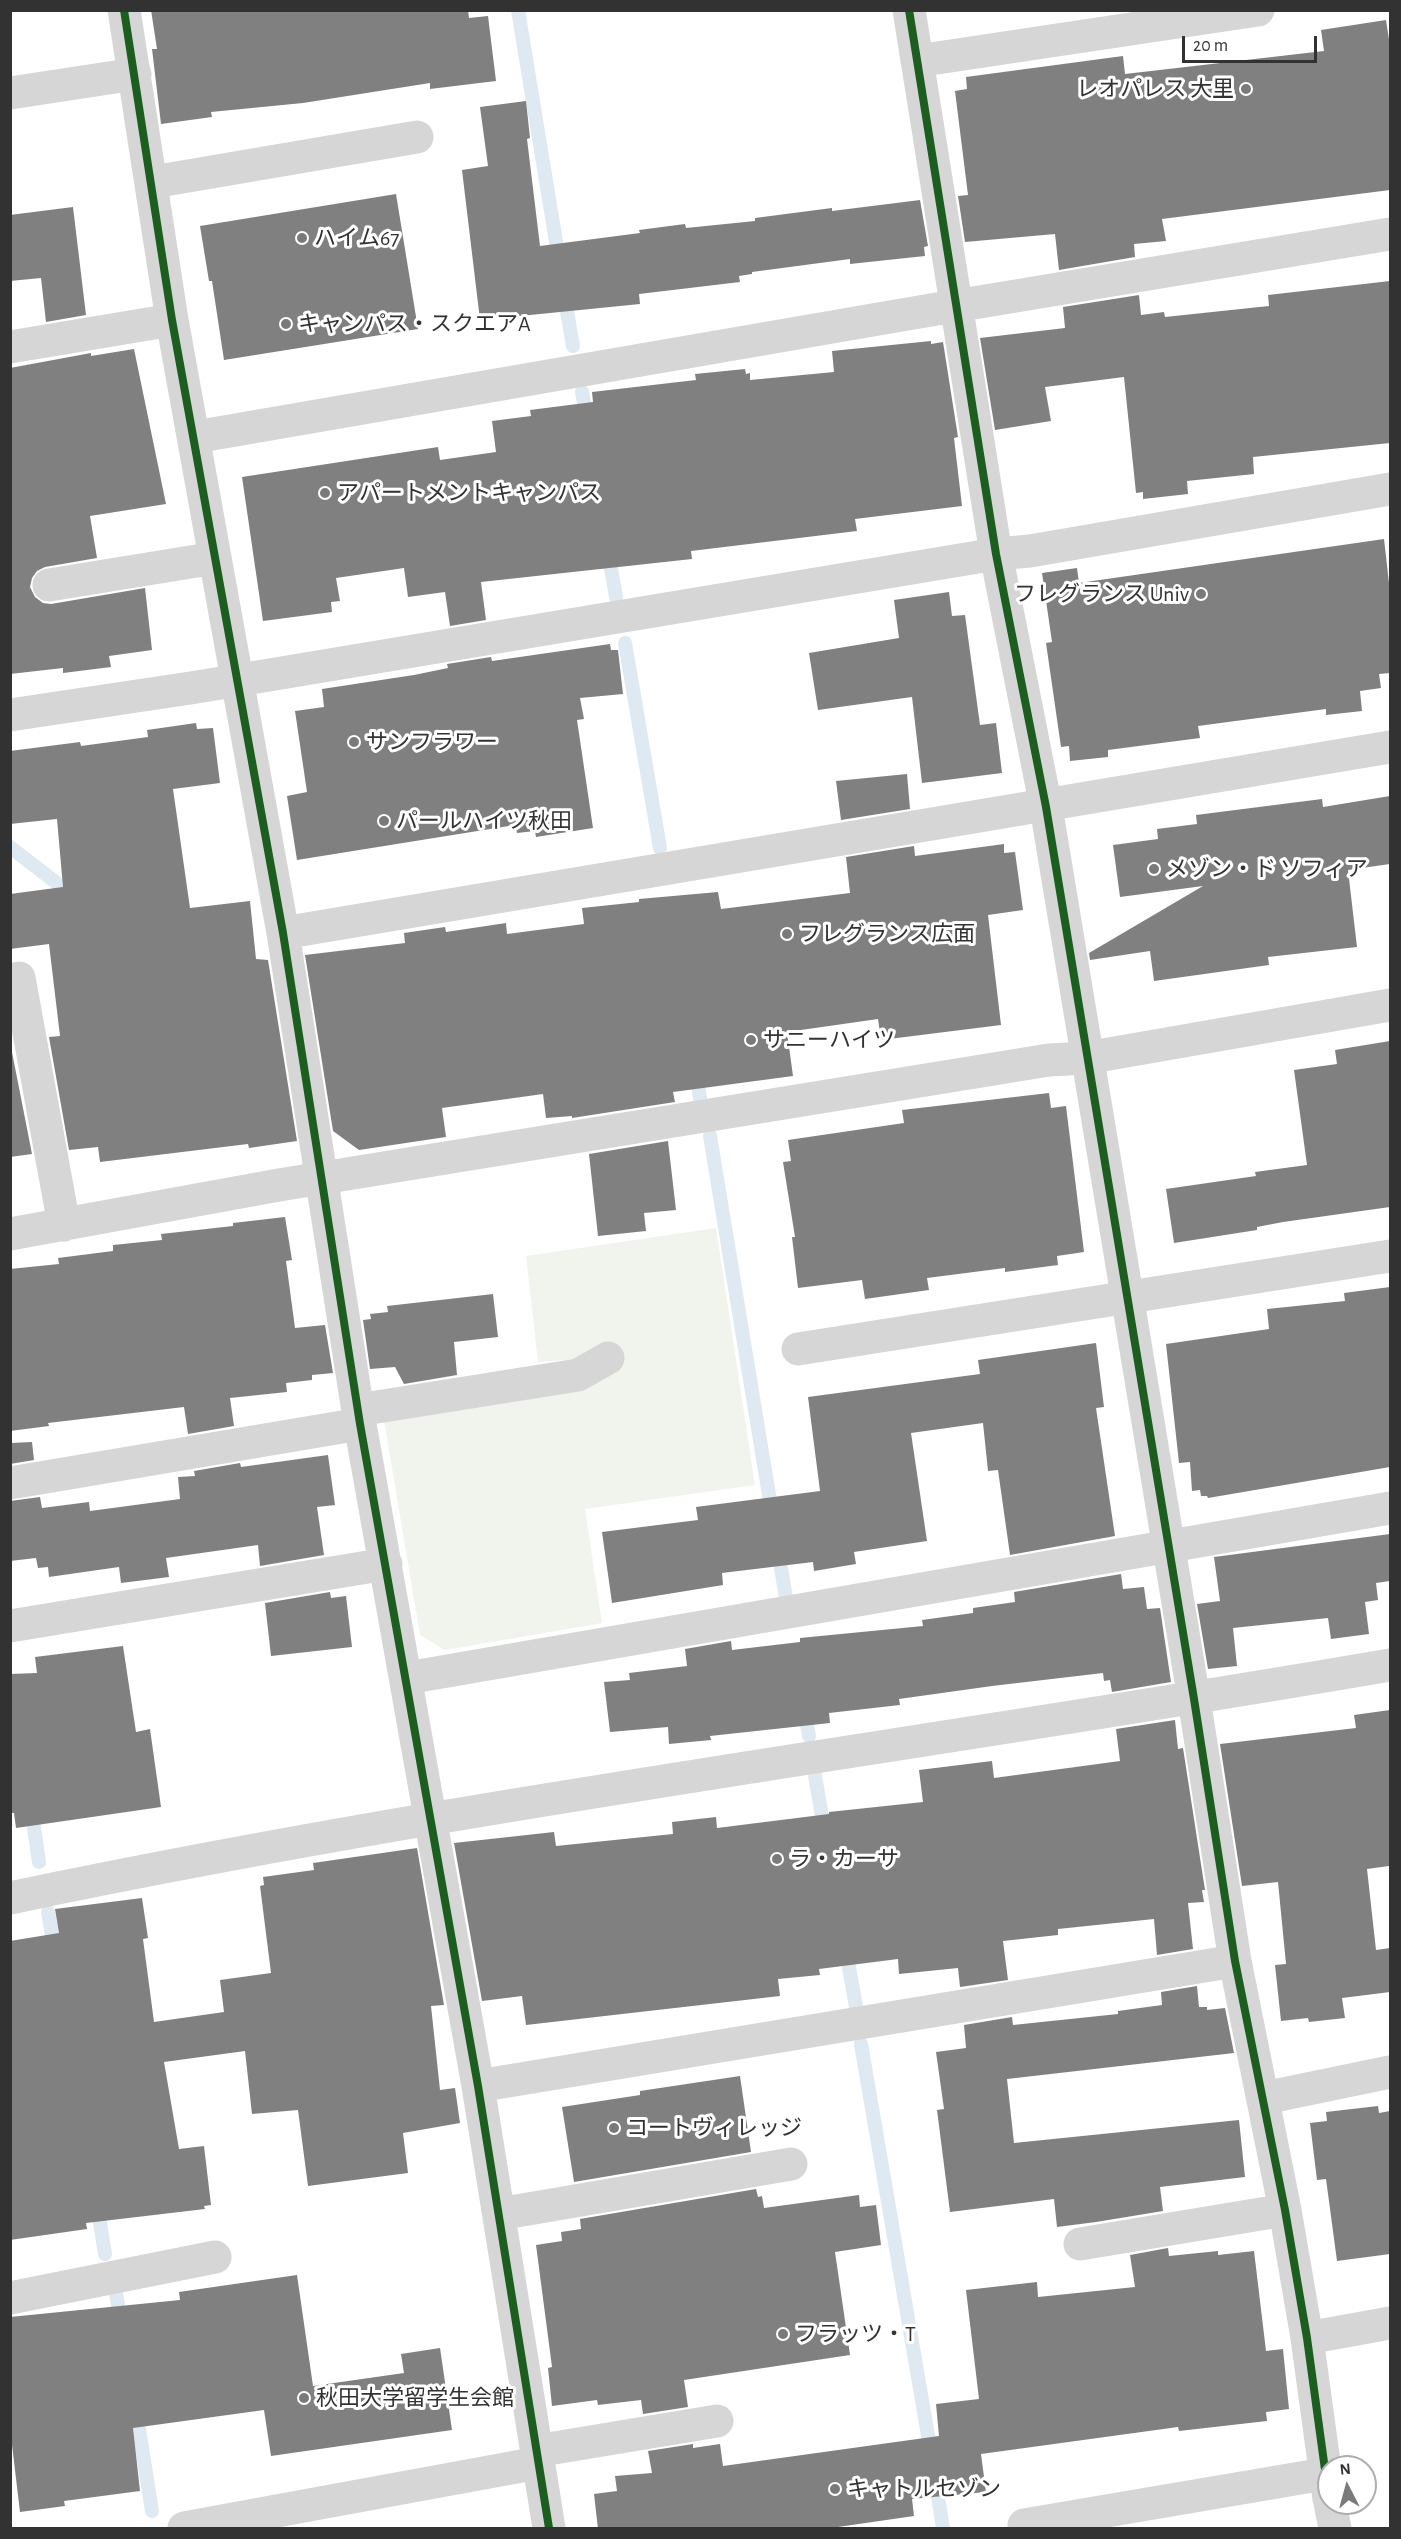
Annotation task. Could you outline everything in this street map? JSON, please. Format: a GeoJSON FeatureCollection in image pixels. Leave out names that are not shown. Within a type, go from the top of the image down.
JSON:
{"type":"FeatureCollection","features":[{"type":"Feature","properties":{"kind":"street"},"geometry":{"type":"LineString","coordinates":[[124,10],[153,182],[172,320],[283,933],[359,1417],[478,2086],[549,2529]]}},
{"type":"Feature","properties":{"kind":"street"},"geometry":{"type":"LineString","coordinates":[[909,10],[996,554],[1046,807],[1194,1699],[1235,1961],[1285,2210],[1307,2338],[1323,2455]]}},
{"type":"Feature","properties":{"kind":"street"},"geometry":{"type":"LineString","coordinates":[[917,61],[1258,10]]}},
{"type":"Feature","properties":{"kind":"street"},"geometry":{"type":"LineString","coordinates":[[10,93],[135,74]]}},
{"type":"Feature","properties":{"kind":"street"},"geometry":{"type":"LineString","coordinates":[[153,182],[417,137]]}},
{"type":"Feature","properties":{"kind":"street"},"geometry":{"type":"LineString","coordinates":[[195,437],[955,306],[1390,234]]}},
{"type":"Feature","properties":{"kind":"street"},"geometry":{"type":"LineString","coordinates":[[10,347],[172,320]]}},
{"type":"Feature","properties":{"kind":"street"},"geometry":{"type":"LineString","coordinates":[[10,715],[236,680],[996,554],[1030,551],[1390,489]]}},
{"type":"Feature","properties":{"kind":"street"},"geometry":{"type":"LineString","coordinates":[[49,585],[215,558]]}},
{"type":"Feature","properties":{"kind":"street"},"geometry":{"type":"LineString","coordinates":[[283,933],[1046,807],[1390,747]]}},
{"type":"Feature","properties":{"kind":"street"},"geometry":{"type":"LineString","coordinates":[[10,980],[19,978],[64,1225]]}},
{"type":"Feature","properties":{"kind":"street"},"geometry":{"type":"LineString","coordinates":[[10,1234],[323,1178],[1050,1060],[1086,1058],[1390,1005]]}},
{"type":"Feature","properties":{"kind":"street"},"geometry":{"type":"LineString","coordinates":[[798,1349],[1390,1256]]}},
{"type":"Feature","properties":{"kind":"street"},"geometry":{"type":"LineString","coordinates":[[10,1483],[578,1374],[608,1358]]}},
{"type":"Feature","properties":{"kind":"street"},"geometry":{"type":"LineString","coordinates":[[407,1678],[1390,1508]]}},
{"type":"Feature","properties":{"kind":"street"},"geometry":{"type":"LineString","coordinates":[[10,1626],[386,1564]]}},
{"type":"Feature","properties":{"kind":"street"},"geometry":{"type":"LineString","coordinates":[[10,1898],[187,1861],[430,1820],[1194,1699],[1390,1665]]}},
{"type":"Feature","properties":{"kind":"street"},"geometry":{"type":"LineString","coordinates":[[478,2086],[1235,1961]]}},
{"type":"Feature","properties":{"kind":"street"},"geometry":{"type":"LineString","coordinates":[[1264,2098],[1390,2072]]}},
{"type":"Feature","properties":{"kind":"street"},"geometry":{"type":"LineString","coordinates":[[499,2214],[791,2164]]}},
{"type":"Feature","properties":{"kind":"street"},"geometry":{"type":"LineString","coordinates":[[1080,2244],[1285,2210]]}},
{"type":"Feature","properties":{"kind":"street"},"geometry":{"type":"LineString","coordinates":[[10,2298],[215,2257]]}},
{"type":"Feature","properties":{"kind":"street"},"geometry":{"type":"LineString","coordinates":[[1307,2338],[1390,2323]]}},
{"type":"Feature","properties":{"kind":"street"},"geometry":{"type":"LineString","coordinates":[[184,2529],[717,2421]]}},
{"type":"Feature","properties":{"kind":"street"},"geometry":{"type":"LineString","coordinates":[[1024,2524],[1317,2493]]}},
{"type":"Feature","properties":{"kind":"shaded area"},"geometry":{"type":"Polygon","coordinates":[[[716,1228],[755,1485],[585,1509],[602,1623],[445,1650],[420,1635],[384,1420],[580,1359],[538,1362],[526,1256],[716,1228]]]}},
{"type":"Feature","properties":{"kind":"building"},"geometry":{"type":"Polygon","coordinates":[[[151,10],[468,10],[469,18],[488,16],[496,81],[430,89],[430,83],[303,103],[211,112],[212,117],[161,124],[152,49],[157,49],[151,10]]]}},
{"type":"Feature","properties":{"kind":"building"},"geometry":{"type":"Polygon","coordinates":[[[1386,20],[1390,46],[1390,190],[1162,219],[1166,241],[1134,244],[1135,257],[1059,270],[1055,234],[965,242],[958,196],[968,195],[955,91],[967,89],[966,77],[1123,56],[1125,74],[1324,51],[1321,30],[1386,20]]]}},
{"type":"Feature","properties":{"kind":"building"},"geometry":{"type":"Polygon","coordinates":[[[526,101],[530,138],[527,139],[540,246],[640,233],[639,230],[685,224],[686,228],[755,221],[755,218],[832,208],[832,211],[920,200],[928,246],[924,247],[925,256],[850,264],[850,259],[752,272],[752,274],[739,276],[740,282],[639,294],[640,304],[480,320],[462,170],[488,166],[480,107],[526,101]]]}},
{"type":"Feature","properties":{"kind":"building"},"geometry":{"type":"Polygon","coordinates":[[[396,194],[418,329],[224,360],[212,281],[209,281],[200,226],[396,194]]]}},
{"type":"Feature","properties":{"kind":"building"},"geometry":{"type":"Polygon","coordinates":[[[73,207],[86,315],[46,322],[41,278],[10,281],[10,215],[73,207]]]}},
{"type":"Feature","properties":{"kind":"building"},"geometry":{"type":"Polygon","coordinates":[[[1390,281],[1390,443],[1253,457],[1254,474],[1187,481],[1188,494],[1143,499],[1143,492],[1136,493],[1124,377],[1045,387],[1051,421],[995,430],[980,338],[1065,328],[1063,307],[1139,295],[1141,315],[1164,312],[1165,317],[1269,306],[1268,295],[1390,281]]]}},
{"type":"Feature","properties":{"kind":"building"},"geometry":{"type":"Polygon","coordinates":[[[931,341],[931,344],[943,342],[958,437],[954,438],[962,506],[855,519],[857,531],[691,551],[692,559],[481,582],[486,620],[450,626],[445,592],[408,597],[404,568],[336,578],[340,601],[331,602],[332,612],[263,621],[242,477],[438,447],[440,460],[496,452],[492,421],[531,416],[530,410],[593,402],[592,392],[696,380],[695,374],[745,369],[746,374],[750,373],[750,380],[834,372],[832,351],[931,341]]]}},
{"type":"Feature","properties":{"kind":"building"},"geometry":{"type":"Polygon","coordinates":[[[134,349],[166,504],[90,516],[97,558],[45,567],[37,571],[30,587],[35,597],[43,603],[51,604],[145,588],[152,650],[109,656],[111,667],[63,673],[63,668],[10,674],[10,368],[91,353],[91,356],[134,349]]]}},
{"type":"Feature","properties":{"kind":"building"},"geometry":{"type":"Polygon","coordinates":[[[1384,539],[1390,592],[1390,673],[1379,674],[1381,688],[1360,691],[1362,711],[1326,715],[1326,709],[1198,726],[1200,738],[1108,750],[1108,757],[1070,761],[1069,746],[1061,747],[1046,643],[1052,642],[1042,573],[1077,568],[1079,583],[1384,539]]]}},
{"type":"Feature","properties":{"kind":"building"},"geometry":{"type":"Polygon","coordinates":[[[949,592],[952,616],[965,615],[980,725],[996,723],[1002,773],[922,783],[912,697],[818,710],[809,653],[899,638],[894,600],[949,592]]]}},
{"type":"Feature","properties":{"kind":"building"},"geometry":{"type":"Polygon","coordinates":[[[610,644],[611,650],[618,650],[623,694],[580,698],[584,719],[577,720],[593,828],[536,837],[535,831],[517,833],[515,825],[297,860],[287,796],[307,792],[295,711],[324,707],[322,689],[414,675],[448,668],[447,664],[491,657],[492,661],[610,644]]]}},
{"type":"Feature","properties":{"kind":"building"},"geometry":{"type":"Polygon","coordinates":[[[196,723],[197,729],[213,728],[220,783],[173,789],[190,908],[250,901],[256,959],[268,960],[297,1141],[249,1148],[248,1144],[100,1162],[98,1147],[69,1150],[49,1037],[60,1036],[49,944],[10,949],[10,894],[63,887],[57,819],[10,824],[10,751],[80,742],[81,746],[148,737],[147,730],[196,723]]]}},
{"type":"Feature","properties":{"kind":"building"},"geometry":{"type":"Polygon","coordinates":[[[907,774],[910,809],[841,820],[836,781],[907,774]]]}},
{"type":"Feature","properties":{"kind":"building"},"geometry":{"type":"Polygon","coordinates":[[[1390,796],[1390,864],[1348,870],[1357,947],[1268,957],[1269,965],[1154,981],[1150,951],[1090,960],[1089,953],[1203,886],[1120,897],[1113,845],[1158,839],[1157,829],[1197,824],[1196,815],[1322,799],[1323,807],[1390,796]]]}},
{"type":"Feature","properties":{"kind":"building"},"geometry":{"type":"Polygon","coordinates":[[[1004,844],[1004,853],[1015,852],[1023,910],[988,915],[1001,1025],[881,1040],[878,1019],[787,1032],[793,1076],[673,1092],[675,1102],[572,1118],[572,1116],[546,1118],[543,1094],[442,1108],[446,1137],[359,1150],[333,1131],[305,955],[405,943],[404,933],[445,927],[446,932],[506,923],[507,934],[584,924],[582,908],[639,902],[639,899],[718,892],[721,909],[850,893],[846,857],[914,846],[915,856],[1004,844]]]}},
{"type":"Feature","properties":{"kind":"building"},"geometry":{"type":"Polygon","coordinates":[[[1390,1041],[1390,1207],[1283,1222],[1257,1227],[1257,1230],[1174,1243],[1166,1189],[1256,1176],[1255,1172],[1307,1165],[1294,1070],[1337,1064],[1335,1050],[1390,1041]]]}},
{"type":"Feature","properties":{"kind":"building"},"geometry":{"type":"Polygon","coordinates":[[[10,1042],[32,1154],[10,1157],[10,1042]]]}},
{"type":"Feature","properties":{"kind":"building"},"geometry":{"type":"Polygon","coordinates":[[[1049,1093],[1051,1108],[1066,1106],[1084,1252],[1057,1256],[1058,1265],[1005,1272],[1005,1268],[927,1278],[929,1290],[865,1299],[862,1280],[798,1288],[792,1237],[795,1237],[783,1162],[791,1161],[788,1140],[904,1123],[902,1110],[1049,1093]]]}},
{"type":"Feature","properties":{"kind":"building"},"geometry":{"type":"Polygon","coordinates":[[[668,1141],[676,1210],[644,1213],[646,1231],[598,1236],[589,1154],[668,1141]]]}},
{"type":"Feature","properties":{"kind":"building"},"geometry":{"type":"Polygon","coordinates":[[[285,1217],[292,1260],[286,1261],[295,1328],[325,1325],[333,1373],[312,1375],[312,1380],[286,1383],[287,1392],[230,1398],[234,1426],[188,1434],[184,1407],[48,1423],[49,1426],[10,1431],[10,1269],[59,1264],[58,1258],[113,1251],[113,1245],[162,1240],[161,1234],[233,1226],[233,1223],[285,1217]]]}},
{"type":"Feature","properties":{"kind":"building"},"geometry":{"type":"Polygon","coordinates":[[[1390,1287],[1390,1467],[1208,1498],[1201,1496],[1200,1490],[1192,1491],[1190,1462],[1179,1463],[1166,1344],[1269,1329],[1267,1309],[1345,1301],[1344,1293],[1390,1287]]]}},
{"type":"Feature","properties":{"kind":"building"},"geometry":{"type":"Polygon","coordinates":[[[493,1294],[498,1337],[454,1342],[457,1375],[404,1384],[395,1367],[370,1369],[363,1320],[371,1319],[370,1314],[388,1312],[387,1306],[493,1294]]]}},
{"type":"Feature","properties":{"kind":"building"},"geometry":{"type":"Polygon","coordinates":[[[1096,1343],[1104,1407],[1096,1408],[1115,1536],[1010,1555],[998,1470],[988,1471],[983,1423],[911,1433],[927,1541],[854,1552],[856,1564],[814,1571],[813,1562],[722,1573],[723,1585],[612,1603],[602,1532],[698,1520],[696,1507],[820,1491],[808,1397],[980,1374],[978,1360],[1096,1343]]]}},
{"type":"Feature","properties":{"kind":"building"},"geometry":{"type":"Polygon","coordinates":[[[32,1442],[34,1460],[10,1464],[10,1443],[32,1442]]]}},
{"type":"Feature","properties":{"kind":"building"},"geometry":{"type":"Polygon","coordinates":[[[328,1455],[335,1505],[317,1507],[324,1555],[260,1566],[258,1545],[166,1558],[169,1577],[121,1583],[119,1567],[49,1577],[48,1567],[38,1568],[36,1558],[10,1561],[10,1501],[40,1497],[42,1508],[89,1502],[90,1511],[180,1499],[178,1477],[195,1476],[194,1471],[240,1463],[241,1467],[328,1455]]]}},
{"type":"Feature","properties":{"kind":"building"},"geometry":{"type":"Polygon","coordinates":[[[1390,1534],[1390,1581],[1376,1583],[1378,1600],[1365,1602],[1369,1634],[1331,1639],[1328,1618],[1233,1628],[1237,1666],[1208,1669],[1197,1604],[1220,1601],[1214,1557],[1390,1534]]]}},
{"type":"Feature","properties":{"kind":"building"},"geometry":{"type":"Polygon","coordinates":[[[1121,1574],[1123,1589],[1144,1587],[1147,1609],[1160,1608],[1171,1682],[1112,1692],[1110,1680],[1104,1681],[1103,1673],[992,1686],[899,1699],[900,1705],[829,1713],[830,1723],[710,1736],[711,1740],[669,1744],[668,1727],[610,1732],[604,1682],[630,1680],[629,1673],[687,1666],[685,1649],[731,1641],[732,1650],[800,1642],[800,1638],[923,1626],[922,1620],[973,1613],[973,1608],[1015,1602],[1014,1592],[1121,1574]]]}},
{"type":"Feature","properties":{"kind":"building"},"geometry":{"type":"Polygon","coordinates":[[[330,1592],[331,1598],[346,1596],[352,1647],[271,1656],[265,1603],[330,1592]]]}},
{"type":"Feature","properties":{"kind":"building"},"geometry":{"type":"Polygon","coordinates":[[[123,1646],[136,1732],[150,1729],[161,1807],[16,1828],[14,1813],[10,1813],[10,1674],[37,1673],[35,1657],[123,1646]]]}},
{"type":"Feature","properties":{"kind":"building"},"geometry":{"type":"Polygon","coordinates":[[[1390,1710],[1389,1866],[1367,1869],[1376,1950],[1390,1948],[1390,1992],[1342,1998],[1345,2018],[1309,2022],[1308,2018],[1281,2021],[1275,1965],[1286,1964],[1278,1882],[1242,1886],[1220,1744],[1356,1728],[1354,1715],[1390,1710]]]}},
{"type":"Feature","properties":{"kind":"building"},"geometry":{"type":"Polygon","coordinates":[[[1175,1720],[1178,1749],[1183,1748],[1205,1890],[1202,1890],[1204,1902],[1188,1903],[1193,1949],[1157,1955],[1154,1919],[1058,1929],[1058,1935],[1003,1941],[1008,1980],[960,1987],[958,1968],[899,1974],[898,1959],[819,1969],[820,1975],[778,1979],[780,1996],[526,2025],[522,1996],[482,2001],[454,1843],[554,1832],[556,1846],[673,1834],[672,1822],[716,1817],[717,1828],[829,1814],[829,1812],[923,1802],[919,1770],[992,1761],[994,1778],[1120,1761],[1116,1729],[1175,1720]]]}},
{"type":"Feature","properties":{"kind":"building"},"geometry":{"type":"Polygon","coordinates":[[[417,1848],[444,2005],[431,2006],[440,2090],[455,2088],[460,2123],[403,2133],[408,2173],[308,2186],[298,2110],[252,2114],[245,2051],[164,2062],[179,2149],[204,2146],[211,2205],[204,2206],[205,2209],[86,2223],[87,2229],[10,2240],[10,1941],[59,1933],[55,1909],[142,1898],[148,1938],[143,1939],[154,2022],[224,2012],[220,1980],[271,1973],[260,1886],[264,1885],[263,1877],[314,1870],[313,1863],[417,1848]]]}},
{"type":"Feature","properties":{"kind":"building"},"geometry":{"type":"Polygon","coordinates":[[[1197,1986],[1199,2007],[1207,2007],[1207,2010],[1225,2008],[1234,2053],[1007,2079],[1014,2143],[1239,2120],[1245,2177],[1160,2187],[1163,2211],[1057,2227],[1054,2199],[950,2212],[937,2110],[944,2109],[936,2052],[966,2048],[964,2025],[1012,2017],[1013,2025],[1118,2014],[1118,2011],[1162,2005],[1161,1992],[1197,1986]]]}},
{"type":"Feature","properties":{"kind":"building"},"geometry":{"type":"Polygon","coordinates":[[[740,2076],[751,2152],[574,2182],[562,2107],[640,2095],[640,2091],[740,2076]]]}},
{"type":"Feature","properties":{"kind":"building"},"geometry":{"type":"Polygon","coordinates":[[[1378,2106],[1379,2113],[1390,2111],[1390,2254],[1337,2261],[1326,2179],[1317,2180],[1310,2123],[1327,2121],[1326,2112],[1378,2106]]]}},
{"type":"Feature","properties":{"kind":"building"},"geometry":{"type":"Polygon","coordinates":[[[756,2189],[758,2197],[762,2196],[764,2208],[859,2195],[860,2207],[876,2205],[881,2245],[835,2252],[850,2355],[684,2380],[688,2407],[643,2414],[641,2400],[598,2405],[597,2400],[552,2406],[548,2368],[552,2367],[536,2245],[562,2241],[561,2232],[581,2229],[580,2219],[756,2189]]]}},
{"type":"Feature","properties":{"kind":"building"},"geometry":{"type":"Polygon","coordinates":[[[1168,2248],[1169,2256],[1218,2251],[1218,2255],[1254,2251],[1266,2351],[1283,2349],[1289,2409],[1266,2412],[1267,2421],[1179,2431],[1178,2427],[981,2454],[986,2492],[912,2499],[914,2516],[824,2529],[598,2529],[594,2494],[617,2491],[615,2476],[652,2473],[648,2451],[693,2444],[693,2448],[720,2444],[723,2466],[939,2436],[936,2404],[979,2399],[966,2290],[1037,2282],[1038,2297],[1135,2287],[1130,2255],[1168,2248]]]}},
{"type":"Feature","properties":{"kind":"building"},"geometry":{"type":"Polygon","coordinates":[[[297,2275],[313,2386],[404,2373],[401,2354],[440,2348],[452,2430],[271,2456],[264,2410],[133,2428],[140,2491],[64,2501],[65,2506],[20,2512],[10,2428],[10,2317],[180,2300],[179,2292],[297,2275]]]}},
{"type":"Feature","properties":{"kind":"waterway"},"geometry":{"type":"LineString","coordinates":[[518,10],[559,260]]}},
{"type":"Feature","properties":{"kind":"waterway"},"geometry":{"type":"LineString","coordinates":[[564,294],[573,346]]}},
{"type":"Feature","properties":{"kind":"waterway"},"geometry":{"type":"LineString","coordinates":[[582,392],[587,420]]}},
{"type":"Feature","properties":{"kind":"waterway"},"geometry":{"type":"LineString","coordinates":[[608,551],[616,597]]}},
{"type":"Feature","properties":{"kind":"waterway"},"geometry":{"type":"LineString","coordinates":[[625,643],[660,848]]}},
{"type":"Feature","properties":{"kind":"waterway"},"geometry":{"type":"LineString","coordinates":[[10,847],[75,897]]}},
{"type":"Feature","properties":{"kind":"waterway"},"geometry":{"type":"LineString","coordinates":[[696,1070],[700,1098]]}},
{"type":"Feature","properties":{"kind":"waterway"},"geometry":{"type":"LineString","coordinates":[[710,1136],[772,1513]]}},
{"type":"Feature","properties":{"kind":"waterway"},"geometry":{"type":"LineString","coordinates":[[778,1550],[787,1604]]}},
{"type":"Feature","properties":{"kind":"waterway"},"geometry":{"type":"LineString","coordinates":[[804,1707],[809,1736]]}},
{"type":"Feature","properties":{"kind":"waterway"},"geometry":{"type":"LineString","coordinates":[[815,1776],[825,1833]]}},
{"type":"Feature","properties":{"kind":"waterway"},"geometry":{"type":"LineString","coordinates":[[31,1807],[39,1862]]}},
{"type":"Feature","properties":{"kind":"waterway"},"geometry":{"type":"LineString","coordinates":[[48,1912],[55,1952]]}},
{"type":"Feature","properties":{"kind":"waterway"},"geometry":{"type":"LineString","coordinates":[[846,1950],[856,2007]]}},
{"type":"Feature","properties":{"kind":"waterway"},"geometry":{"type":"LineString","coordinates":[[861,2044],[931,2453]]}},
{"type":"Feature","properties":{"kind":"waterway"},"geometry":{"type":"LineString","coordinates":[[97,2204],[105,2254]]}},
{"type":"Feature","properties":{"kind":"waterway"},"geometry":{"type":"LineString","coordinates":[[116,2293],[121,2323]]}},
{"type":"Feature","properties":{"kind":"waterway"},"geometry":{"type":"LineString","coordinates":[[136,2410],[152,2511]]}},
{"type":"Feature","properties":{"kind":"waterway"},"geometry":{"type":"LineString","coordinates":[[935,2478],[943,2528]]}},
{"type":"Feature","properties":{"kind":"cycle path"},"geometry":{"type":"LineString","coordinates":[[124,10],[172,320],[283,933],[360,1424],[478,2086],[549,2528]]}},
{"type":"Feature","properties":{"kind":"cycle path"},"geometry":{"type":"LineString","coordinates":[[909,10],[996,554],[1046,807],[1194,1699],[1235,1961],[1285,2210],[1307,2338],[1323,2455]]}},
{"type":"Feature","properties":{"kind":"place","name":"レオパレス 大里"},"geometry":{"type":"Point","coordinates":[1246,89]}},
{"type":"Feature","properties":{"kind":"place","name":"ハイム67"},"geometry":{"type":"Point","coordinates":[302,238]}},
{"type":"Feature","properties":{"kind":"place","name":"キャンパス・スクエアA"},"geometry":{"type":"Point","coordinates":[286,324]}},
{"type":"Feature","properties":{"kind":"place","name":"アパートメントキャンパス"},"geometry":{"type":"Point","coordinates":[325,493]}},
{"type":"Feature","properties":{"kind":"place","name":"フレグランス Univ"},"geometry":{"type":"Point","coordinates":[1201,594]}},
{"type":"Feature","properties":{"kind":"place","name":"サンフラワー"},"geometry":{"type":"Point","coordinates":[354,742]}},
{"type":"Feature","properties":{"kind":"place","name":"パールハイツ秋田"},"geometry":{"type":"Point","coordinates":[384,821]}},
{"type":"Feature","properties":{"kind":"place","name":"メゾン・ド ソフィア"},"geometry":{"type":"Point","coordinates":[1154,869]}},
{"type":"Feature","properties":{"kind":"place","name":"フレグランス広面"},"geometry":{"type":"Point","coordinates":[787,934]}},
{"type":"Feature","properties":{"kind":"place","name":"サニーハイツ"},"geometry":{"type":"Point","coordinates":[751,1040]}},
{"type":"Feature","properties":{"kind":"place","name":"ラ・カーサ"},"geometry":{"type":"Point","coordinates":[777,1859]}},
{"type":"Feature","properties":{"kind":"place","name":"コートヴィレッジ"},"geometry":{"type":"Point","coordinates":[614,2128]}},
{"type":"Feature","properties":{"kind":"place","name":"フラッツ・T"},"geometry":{"type":"Point","coordinates":[783,2334]}},
{"type":"Feature","properties":{"kind":"place","name":"秋田大学留学生会館"},"geometry":{"type":"Point","coordinates":[304,2398]}},
{"type":"Feature","properties":{"kind":"place","name":"キャトルセゾン"},"geometry":{"type":"Point","coordinates":[835,2489]}}]}
